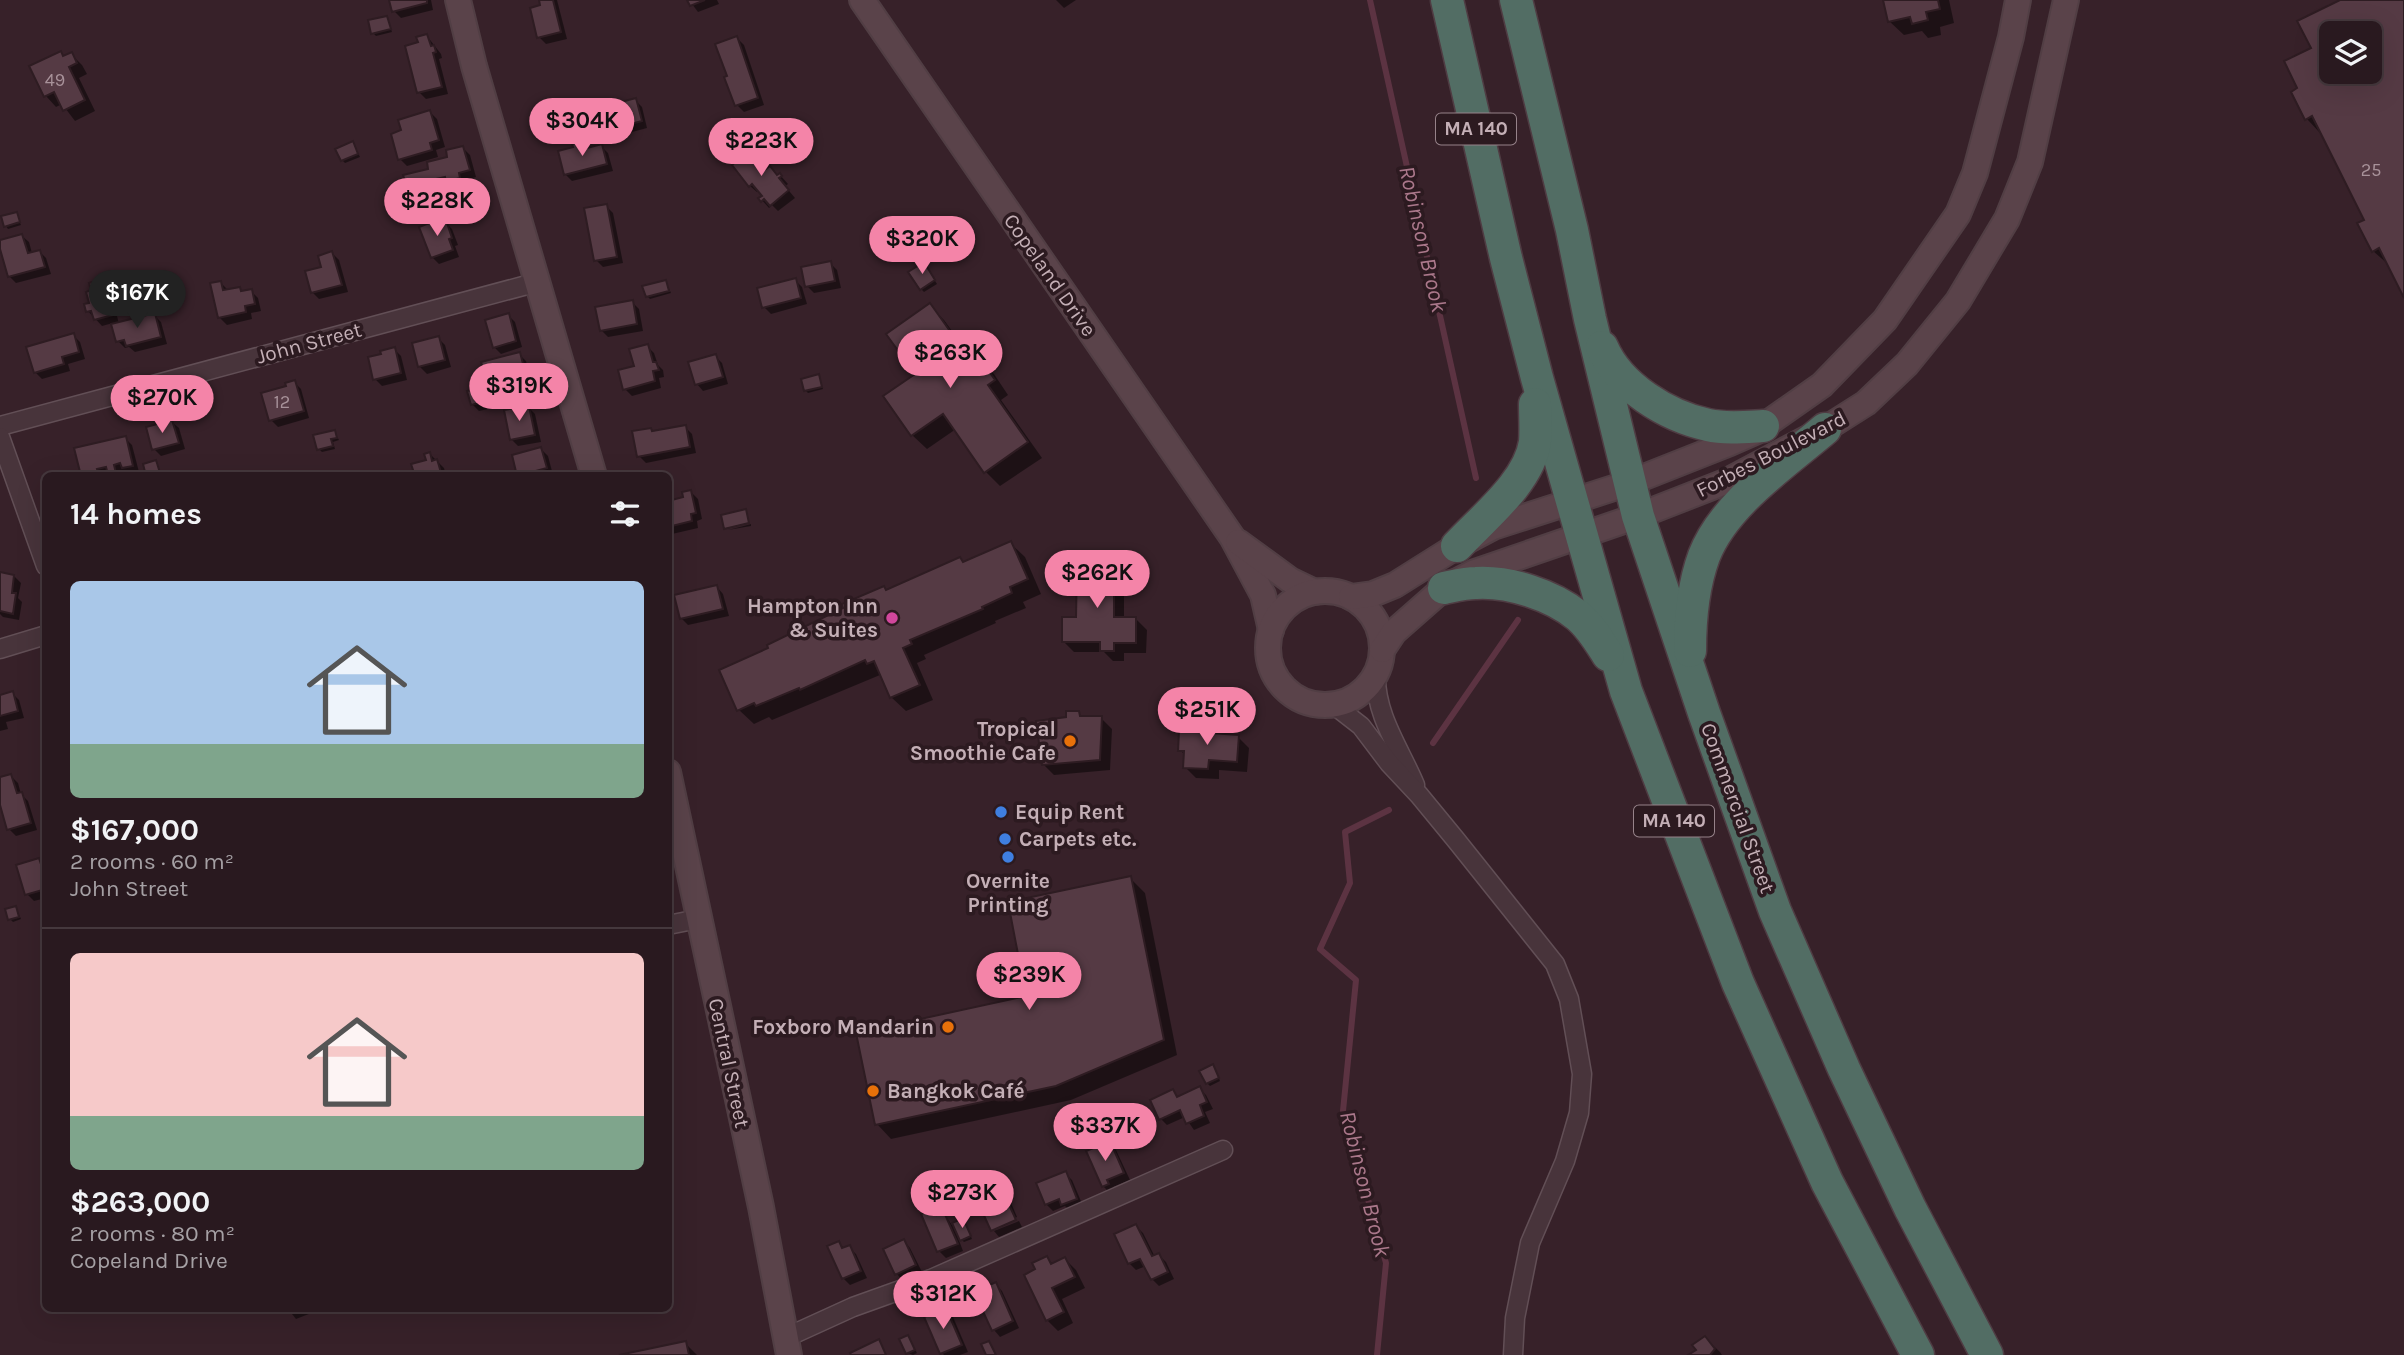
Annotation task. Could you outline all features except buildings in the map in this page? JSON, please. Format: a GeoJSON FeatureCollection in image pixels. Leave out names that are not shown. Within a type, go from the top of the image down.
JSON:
{"type":"FeatureCollection","features":[{"type":"Feature","properties":{"kind":"highway","name":"MA 140"},"geometry":{"type":"LineString","coordinates":[[1447,0],[1506,258],[1537,378],[1619,671],[1643,741],[1738,983],[1827,1182],[1918,1355]]}},
{"type":"Feature","properties":{"kind":"highway","name":"Commercial Street"},"geometry":{"type":"LineString","coordinates":[[1516,0],[1629,482],[1690,669],[1775,911],[1844,1069],[1986,1355]]}},
{"type":"Feature","properties":{"kind":"highway"},"geometry":{"type":"LineString","coordinates":[[1590,319],[1609,363],[1664,410],[1709,426],[1763,426]]}},
{"type":"Feature","properties":{"kind":"highway"},"geometry":{"type":"LineString","coordinates":[[1457,546],[1507,495],[1527,462],[1535,443],[1537,378]]}},
{"type":"Feature","properties":{"kind":"highway"},"geometry":{"type":"LineString","coordinates":[[1690,669],[1693,601],[1705,553],[1730,514],[1825,429]]}},
{"type":"Feature","properties":{"kind":"highway"},"geometry":{"type":"LineString","coordinates":[[1444,587],[1476,583],[1508,585],[1553,601],[1577,615],[1590,628],[1619,671]]}},
{"type":"Feature","properties":{"kind":"street"},"geometry":{"type":"LineString","coordinates":[[458,0],[474,66],[538,282],[570,402],[593,472]]}},
{"type":"Feature","properties":{"kind":"street","name":"Copeland Drive"},"geometry":{"type":"LineString","coordinates":[[862,0],[1232,537]]}},
{"type":"Feature","properties":{"kind":"street","name":"Forbes Boulevard"},"geometry":{"type":"LineString","coordinates":[[1351,597],[1373,594],[1395,585],[1493,527],[1571,503],[1730,443],[1763,426],[1822,384],[1885,320],[1958,214],[1975,173],[2011,37],[2018,0]]}},
{"type":"Feature","properties":{"kind":"street","name":"Forbes Boulevard"},"geometry":{"type":"LineString","coordinates":[[1382,650],[1394,632],[1444,587],[1475,572],[1638,516],[1725,482],[1825,429],[1866,403],[1907,364],[1958,301],[2007,219],[2030,162],[2066,0]]}},
{"type":"Feature","properties":{"kind":"street","name":"John Street"},"geometry":{"type":"LineString","coordinates":[[0,426],[538,282]]}},
{"type":"Feature","properties":{"kind":"street"},"geometry":{"type":"LineString","coordinates":[[0,437],[42,555]]}},
{"type":"Feature","properties":{"kind":"street"},"geometry":{"type":"LineString","coordinates":[[1232,537],[1290,580],[1315,592],[1340,593],[1351,597],[1370,613],[1381,637],[1382,650],[1375,692],[1381,713],[1403,755],[1419,795]]}},
{"type":"Feature","properties":{"kind":"street"},"geometry":{"type":"LineString","coordinates":[[1232,537],[1263,595],[1271,630],[1269,655],[1277,679],[1296,697],[1308,703],[1334,705],[1358,695],[1376,675]]}},
{"type":"Feature","properties":{"kind":"street"},"geometry":{"type":"LineString","coordinates":[[1271,630],[1284,609],[1293,601],[1315,592]]}},
{"type":"Feature","properties":{"kind":"street"},"geometry":{"type":"LineString","coordinates":[[0,649],[42,636]]}},
{"type":"Feature","properties":{"kind":"street"},"geometry":{"type":"LineString","coordinates":[[1334,705],[1361,726],[1389,763],[1419,795],[1555,964],[1566,988],[1573,1014],[1582,1074],[1578,1113],[1565,1161],[1530,1243],[1515,1318],[1513,1355]]}},
{"type":"Feature","properties":{"kind":"street","name":"Central Street"},"geometry":{"type":"LineString","coordinates":[[672,792],[761,1207],[787,1347]]}},
{"type":"Feature","properties":{"kind":"street"},"geometry":{"type":"LineString","coordinates":[[672,924],[698,919]]}},
{"type":"Feature","properties":{"kind":"street"},"geometry":{"type":"LineString","coordinates":[[787,1347],[853,1307],[931,1279],[1223,1150]]}},
{"type":"Feature","properties":{"kind":"waterway","name":"Robinson Brook"},"geometry":{"type":"LineString","coordinates":[[1370,0],[1476,478]]}},
{"type":"Feature","properties":{"kind":"waterway","name":"Robinson Brook"},"geometry":{"type":"LineString","coordinates":[[1433,743],[1518,620]]}},
{"type":"Feature","properties":{"kind":"waterway","name":"Robinson Brook"},"geometry":{"type":"LineString","coordinates":[[1377,1355],[1386,1263],[1343,1111],[1356,980],[1320,949],[1350,883],[1345,832],[1389,810]]}},
{"type":"Feature","properties":{"kind":"place","name":"Hampton Inn & Suites"},"geometry":{"type":"Point","coordinates":[892,618]}},
{"type":"Feature","properties":{"kind":"place","name":"Tropical Smoothie Cafe"},"geometry":{"type":"Point","coordinates":[1070,741]}},
{"type":"Feature","properties":{"kind":"place","name":"Equip Rent"},"geometry":{"type":"Point","coordinates":[1001,812]}},
{"type":"Feature","properties":{"kind":"place","name":"Carpets etc."},"geometry":{"type":"Point","coordinates":[1005,839]}},
{"type":"Feature","properties":{"kind":"place","name":"Overnite Printing"},"geometry":{"type":"Point","coordinates":[1008,857]}},
{"type":"Feature","properties":{"kind":"place","name":"Foxboro Mandarin"},"geometry":{"type":"Point","coordinates":[948,1027]}},
{"type":"Feature","properties":{"kind":"place","name":"Bangkok Café"},"geometry":{"type":"Point","coordinates":[873,1091]}}]}
